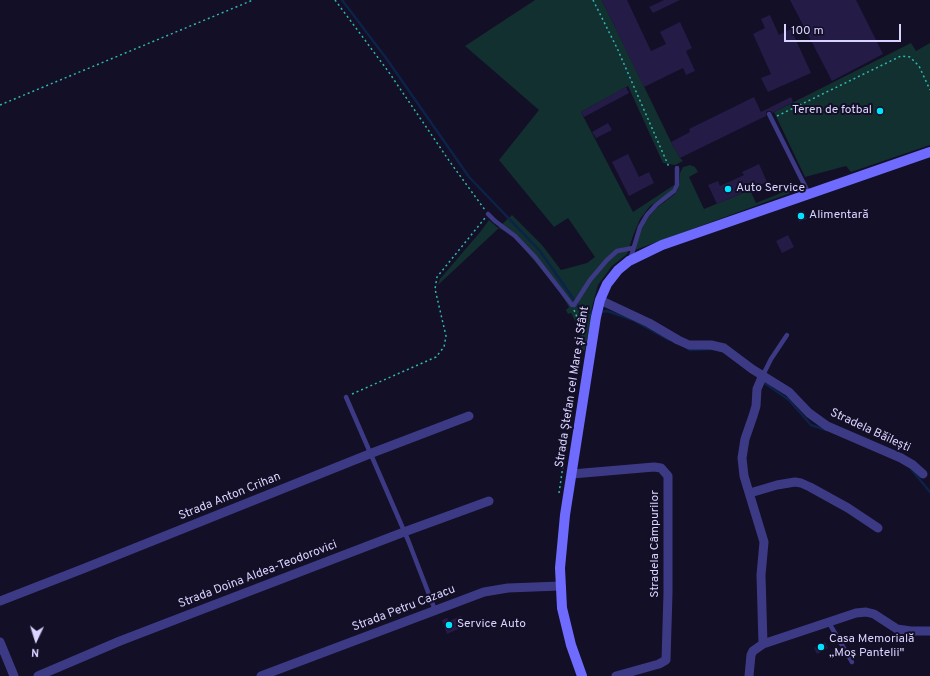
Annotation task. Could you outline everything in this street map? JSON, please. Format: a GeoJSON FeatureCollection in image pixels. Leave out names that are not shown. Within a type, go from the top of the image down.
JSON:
{"type":"FeatureCollection","features":[{"type":"Feature","properties":{"kind":"main road","name":"Strada Ștefan cel Mare și Sfânt"},"geometry":{"type":"LineString","coordinates":[[582,676],[571,645],[562,608],[560,568],[565,515],[596,317],[599,303],[613,276],[629,261],[662,245],[930,152]]}},
{"type":"Feature","properties":{"kind":"street","name":"Stradela Băilești"},"geometry":{"type":"LineString","coordinates":[[599,303],[649,323],[689,345],[711,344],[724,348],[752,369],[761,380],[789,392],[809,413],[827,426],[901,458],[913,465],[923,474]]}},
{"type":"Feature","properties":{"kind":"street"},"geometry":{"type":"LineString","coordinates":[[761,380],[756,393],[753,416],[742,453],[744,476],[764,542],[762,575],[763,644]]}},
{"type":"Feature","properties":{"kind":"street","name":"Strada Anton Crihan"},"geometry":{"type":"LineString","coordinates":[[0,600],[85,568],[372,453],[469,416]]}},
{"type":"Feature","properties":{"kind":"street","name":"Stradela Câmpurilor"},"geometry":{"type":"LineString","coordinates":[[572,474],[654,467],[661,468],[668,476],[666,660],[659,664],[616,676]]}},
{"type":"Feature","properties":{"kind":"street"},"geometry":{"type":"LineString","coordinates":[[750,493],[777,485],[795,482],[801,483],[840,504],[878,528]]}},
{"type":"Feature","properties":{"kind":"street","name":"Strada Doina Aldea-Teodorovici"},"geometry":{"type":"LineString","coordinates":[[38,676],[134,636],[404,532],[489,501]]}},
{"type":"Feature","properties":{"kind":"street","name":"Strada Petru Cazacu"},"geometry":{"type":"LineString","coordinates":[[261,676],[474,595],[496,589],[560,586]]}},
{"type":"Feature","properties":{"kind":"street"},"geometry":{"type":"LineString","coordinates":[[749,676],[750,655],[763,644],[856,613],[866,612],[874,614],[897,629],[930,631]]}},
{"type":"Feature","properties":{"kind":"street"},"geometry":{"type":"LineString","coordinates":[[0,642],[14,676]]}},
{"type":"Feature","properties":{"kind":"lane"},"geometry":{"type":"LineString","coordinates":[[770,116],[809,194]]}},
{"type":"Feature","properties":{"kind":"lane"},"geometry":{"type":"LineString","coordinates":[[629,261],[640,227],[647,216],[656,205],[674,192],[677,184],[677,168]]}},
{"type":"Feature","properties":{"kind":"lane","name":"Strada Ștefan cel Mare și Sfânt"},"geometry":{"type":"LineString","coordinates":[[488,214],[520,241],[535,257],[572,305],[574,305],[590,280],[607,260],[617,251],[633,248]]}},
{"type":"Feature","properties":{"kind":"lane"},"geometry":{"type":"LineString","coordinates":[[761,380],[771,359],[787,335]]}},
{"type":"Feature","properties":{"kind":"lane"},"geometry":{"type":"LineString","coordinates":[[346,397],[372,453],[408,540],[434,610]]}},
{"type":"Feature","properties":{"kind":"lane"},"geometry":{"type":"LineString","coordinates":[[829,622],[852,662]]}},
{"type":"Feature","properties":{"kind":"path"},"geometry":{"type":"LineString","coordinates":[[0,105],[253,0]]}},
{"type":"Feature","properties":{"kind":"path"},"geometry":{"type":"LineString","coordinates":[[335,0],[388,70],[450,162],[488,214],[437,277],[435,289],[446,336],[444,347],[436,357],[346,397]]}},
{"type":"Feature","properties":{"kind":"path"},"geometry":{"type":"LineString","coordinates":[[593,0],[617,48],[669,167]]}},
{"type":"Feature","properties":{"kind":"path"},"geometry":{"type":"LineString","coordinates":[[770,116],[901,56],[910,57],[919,66],[930,90]]}},
{"type":"Feature","properties":{"kind":"green space"},"geometry":{"type":"Polygon","coordinates":[[[535,0],[602,0],[671,142],[683,161],[675,165],[663,163],[628,86],[581,112],[633,212],[674,185],[671,192],[650,206],[640,219],[627,254],[612,266],[598,285],[592,307],[585,350],[581,351],[580,330],[571,313],[568,314],[566,310],[569,307],[558,289],[514,237],[499,228],[438,285],[440,279],[489,220],[498,228],[512,215],[542,245],[561,270],[587,263],[595,257],[568,218],[554,227],[499,160],[539,110],[465,46],[535,0]]]}},
{"type":"Feature","properties":{"kind":"green space"},"geometry":{"type":"Polygon","coordinates":[[[911,43],[916,51],[930,43],[930,145],[851,172],[846,166],[805,177],[774,112],[911,43]]]}},
{"type":"Feature","properties":{"kind":"green space"},"geometry":{"type":"Polygon","coordinates":[[[690,165],[695,167],[698,172],[689,177],[704,209],[750,190],[756,203],[791,189],[795,188],[796,191],[635,250],[644,223],[655,209],[675,194],[679,187],[680,173],[683,167],[690,165]]]}},
{"type":"Feature","properties":{"kind":"building"},"geometry":{"type":"Polygon","coordinates":[[[602,0],[627,0],[651,51],[666,44],[660,32],[680,22],[692,48],[686,51],[695,71],[686,75],[683,68],[644,87],[602,0]]]}},
{"type":"Feature","properties":{"kind":"building"},"geometry":{"type":"Polygon","coordinates":[[[664,0],[680,0],[653,13],[649,7],[664,0]]]}},
{"type":"Feature","properties":{"kind":"building"},"geometry":{"type":"Polygon","coordinates":[[[790,0],[856,0],[883,54],[832,81],[790,0]]]}},
{"type":"Feature","properties":{"kind":"building"},"geometry":{"type":"Polygon","coordinates":[[[770,15],[779,35],[791,29],[811,73],[768,92],[761,78],[771,74],[753,34],[765,28],[761,19],[770,15]]]}},
{"type":"Feature","properties":{"kind":"building"},"geometry":{"type":"Polygon","coordinates":[[[626,87],[629,93],[584,117],[581,112],[626,87]]]}},
{"type":"Feature","properties":{"kind":"building"},"geometry":{"type":"Polygon","coordinates":[[[754,97],[761,112],[791,97],[793,102],[772,113],[771,111],[768,111],[766,112],[766,116],[680,158],[671,142],[690,132],[689,129],[754,97]]]}},
{"type":"Feature","properties":{"kind":"building"},"geometry":{"type":"Polygon","coordinates":[[[608,123],[612,130],[596,138],[592,132],[608,123]]]}},
{"type":"Feature","properties":{"kind":"building"},"geometry":{"type":"Polygon","coordinates":[[[628,154],[639,177],[649,172],[654,183],[629,196],[612,162],[628,154]]]}},
{"type":"Feature","properties":{"kind":"building"},"geometry":{"type":"Polygon","coordinates":[[[759,164],[767,182],[717,204],[708,185],[718,181],[720,186],[744,175],[742,172],[759,164]]]}},
{"type":"Feature","properties":{"kind":"building"},"geometry":{"type":"Polygon","coordinates":[[[804,211],[807,219],[799,222],[796,213],[804,211]]]}},
{"type":"Feature","properties":{"kind":"building"},"geometry":{"type":"Polygon","coordinates":[[[788,235],[794,247],[782,253],[776,241],[788,235]]]}},
{"type":"Feature","properties":{"kind":"building"},"geometry":{"type":"Polygon","coordinates":[[[461,616],[465,626],[447,634],[442,620],[447,618],[449,621],[461,616]]]}},
{"type":"Feature","properties":{"kind":"building"},"geometry":{"type":"Polygon","coordinates":[[[825,642],[828,648],[817,654],[814,648],[825,642]]]}},
{"type":"Feature","properties":{"kind":"waterway"},"geometry":{"type":"LineString","coordinates":[[342,0],[386,58],[469,177],[540,251],[585,313],[595,312]]}},
{"type":"Feature","properties":{"kind":"waterway"},"geometry":{"type":"LineString","coordinates":[[600,312],[607,311],[633,320],[669,340]]}},
{"type":"Feature","properties":{"kind":"waterway"},"geometry":{"type":"LineString","coordinates":[[688,349],[712,349]]}},
{"type":"Feature","properties":{"kind":"waterway"},"geometry":{"type":"LineString","coordinates":[[763,382],[789,400],[811,425],[826,430]]}},
{"type":"Feature","properties":{"kind":"waterway"},"geometry":{"type":"LineString","coordinates":[[911,469],[930,492]]}},
{"type":"Feature","properties":{"kind":"place","name":"Teren de fotbal"},"geometry":{"type":"Point","coordinates":[880,111]}},
{"type":"Feature","properties":{"kind":"place","name":"Auto Service"},"geometry":{"type":"Point","coordinates":[728,189]}},
{"type":"Feature","properties":{"kind":"place","name":"Alimentară"},"geometry":{"type":"Point","coordinates":[801,216]}},
{"type":"Feature","properties":{"kind":"place","name":"Service Auto"},"geometry":{"type":"Point","coordinates":[449,625]}},
{"type":"Feature","properties":{"kind":"place","name":"Casa Memorială ,,Moș Pantelii\""},"geometry":{"type":"Point","coordinates":[821,647]}}]}
